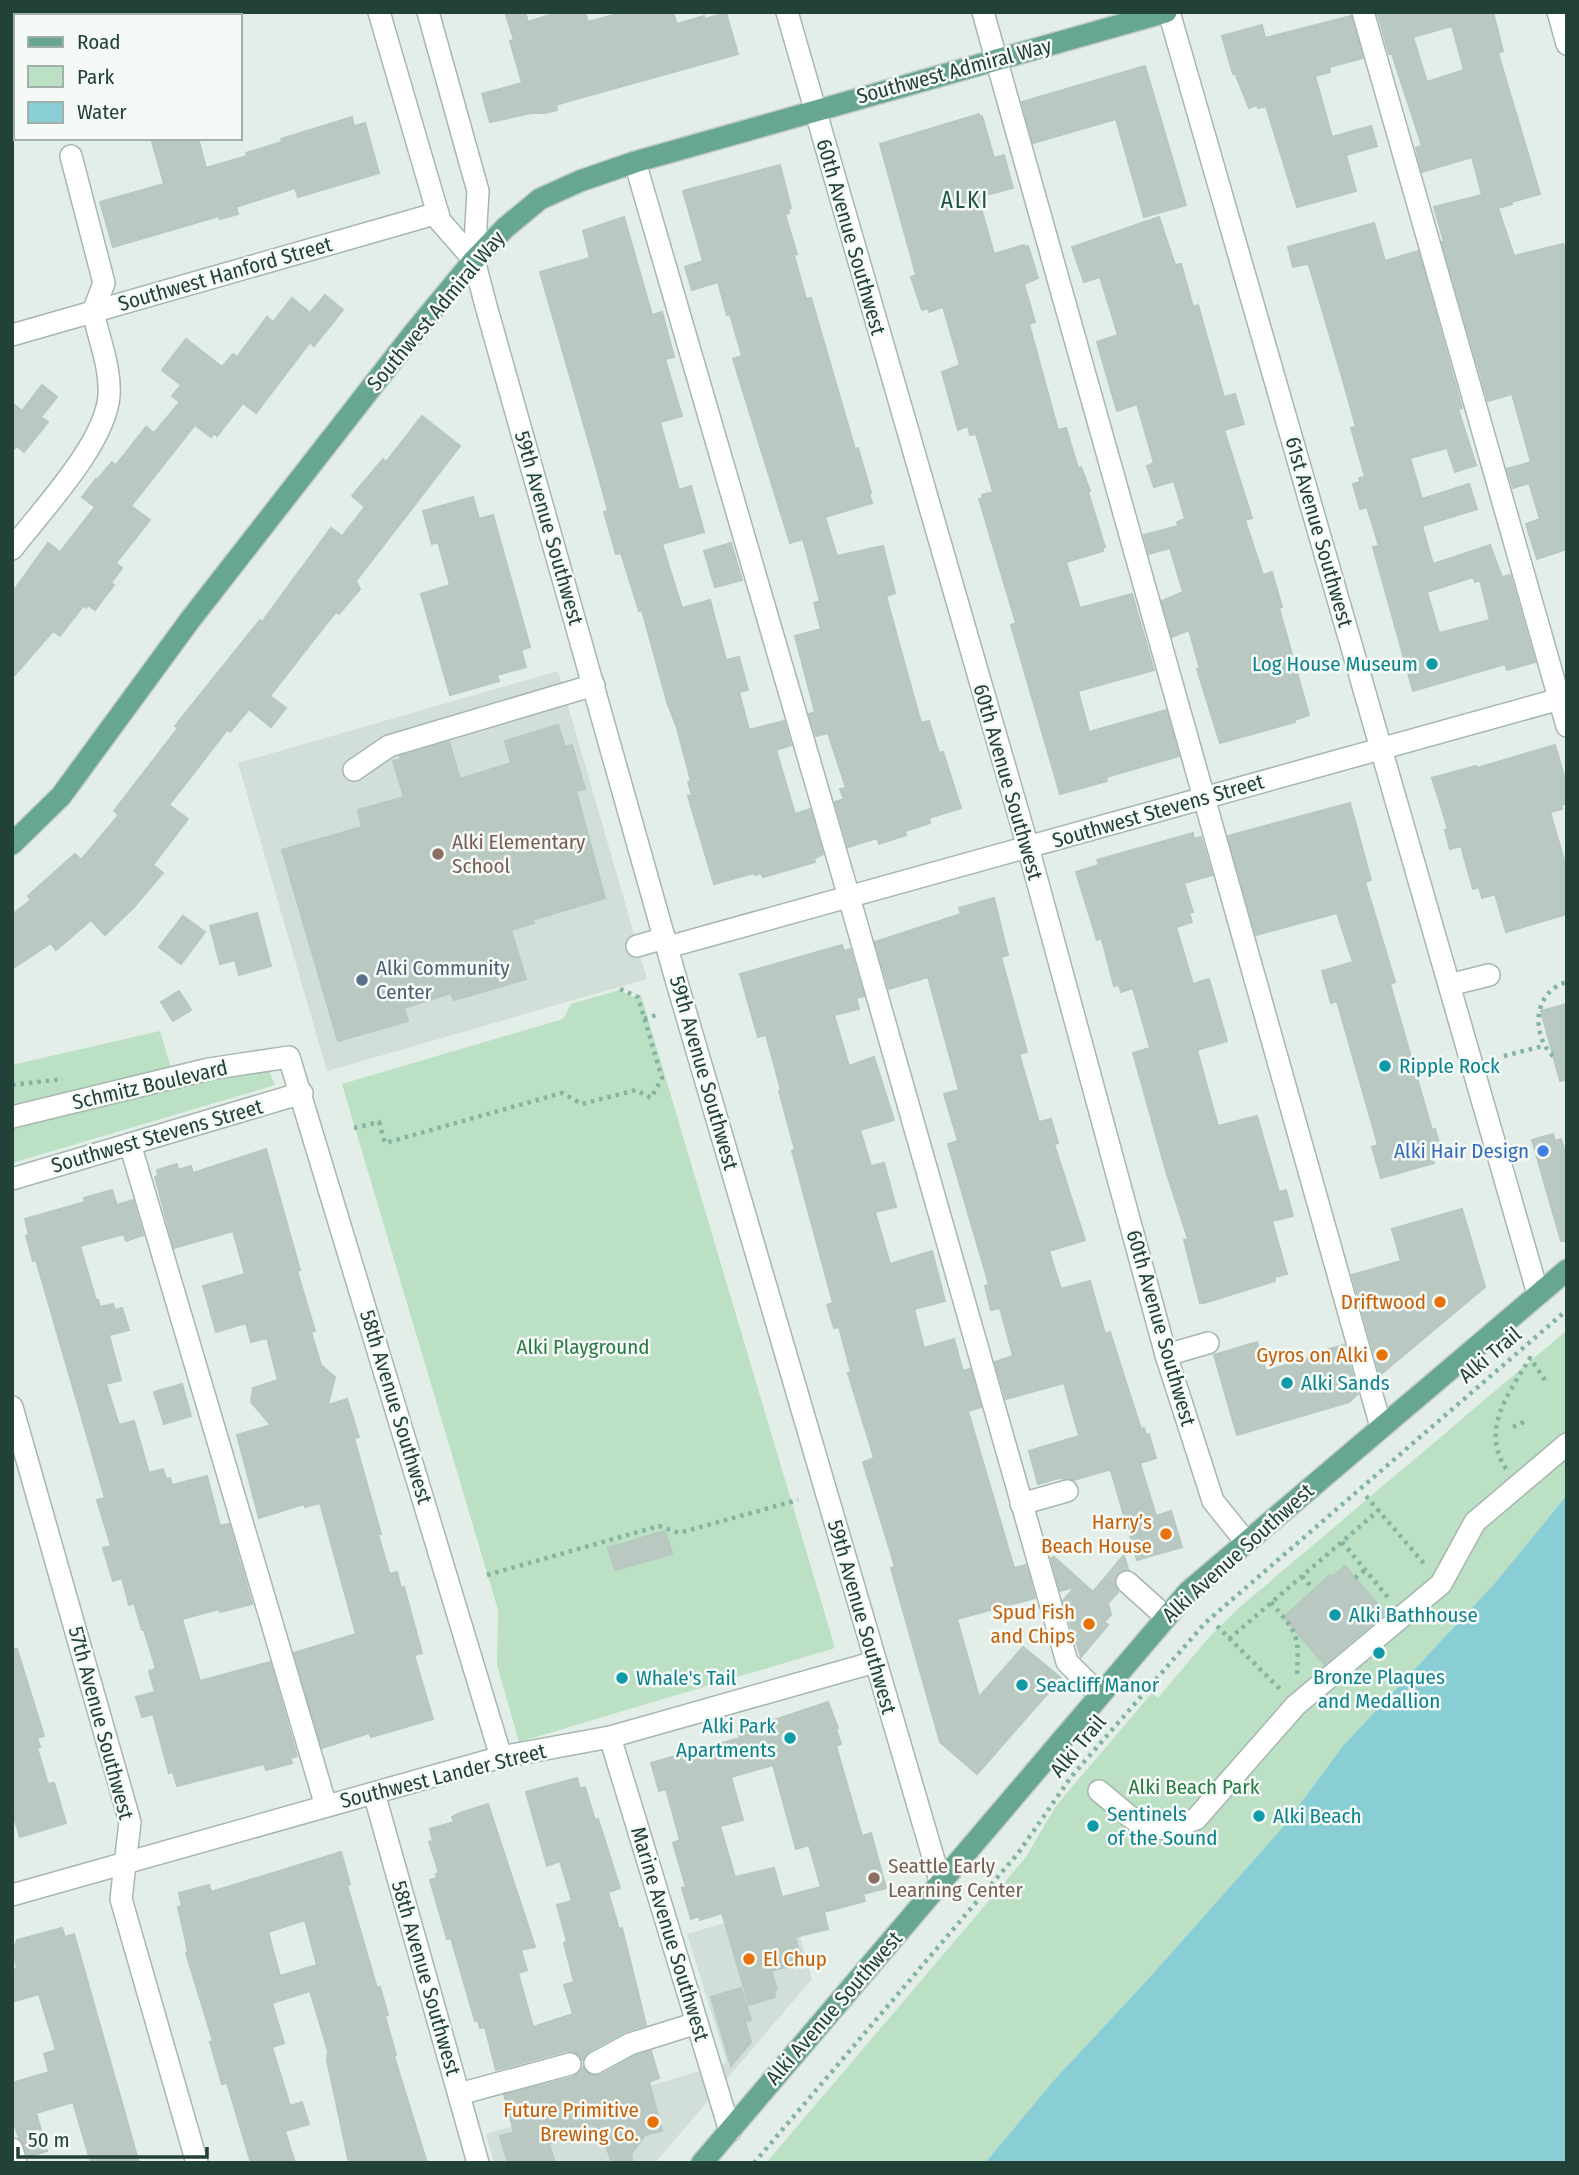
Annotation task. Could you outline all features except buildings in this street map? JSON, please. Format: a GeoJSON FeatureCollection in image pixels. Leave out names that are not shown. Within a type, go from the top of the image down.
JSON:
{"type":"FeatureCollection","features":[{"type":"Feature","properties":{"kind":"main road","name":"Southwest Admiral Way"},"geometry":{"type":"LineString","coordinates":[[12,844],[61,796],[190,620],[413,334],[474,260],[505,228],[540,199],[580,181],[635,162],[1167,12]]}},
{"type":"Feature","properties":{"kind":"main road","name":"Alki Avenue Southwest"},"geometry":{"type":"LineString","coordinates":[[702,2163],[1188,1592],[1567,1270]]}},
{"type":"Feature","properties":{"kind":"street","name":"59th Avenue Southwest"},"geometry":{"type":"LineString","coordinates":[[379,12],[440,221],[474,260]]}},
{"type":"Feature","properties":{"kind":"street","name":"59th Avenue Southwest"},"geometry":{"type":"LineString","coordinates":[[428,12],[478,191],[474,260],[667,943],[941,1884]]}},
{"type":"Feature","properties":{"kind":"street","name":"60th Avenue Southwest"},"geometry":{"type":"LineString","coordinates":[[787,12],[1028,847],[1166,1355],[1213,1501],[1246,1542]]}},
{"type":"Feature","properties":{"kind":"street"},"geometry":{"type":"LineString","coordinates":[[983,12],[1381,1427]]}},
{"type":"Feature","properties":{"kind":"street","name":"61st Avenue Southwest"},"geometry":{"type":"LineString","coordinates":[[1167,12],[1538,1294]]}},
{"type":"Feature","properties":{"kind":"street"},"geometry":{"type":"LineString","coordinates":[[1363,12],[1563,698],[1567,726]]}},
{"type":"Feature","properties":{"kind":"street"},"geometry":{"type":"LineString","coordinates":[[1558,12],[1567,44]]}},
{"type":"Feature","properties":{"kind":"street"},"geometry":{"type":"LineString","coordinates":[[12,549],[88,451],[101,426],[109,398],[108,375],[93,312],[104,283],[71,156]]}},
{"type":"Feature","properties":{"kind":"street"},"geometry":{"type":"LineString","coordinates":[[635,162],[849,897],[1009,1431],[1021,1504],[1067,1662],[1099,1694]]}},
{"type":"Feature","properties":{"kind":"street","name":"Southwest Hanford Street"},"geometry":{"type":"LineString","coordinates":[[12,335],[438,213]]}},
{"type":"Feature","properties":{"kind":"street"},"geometry":{"type":"LineString","coordinates":[[355,770],[389,746],[594,685]]}},
{"type":"Feature","properties":{"kind":"street","name":"Southwest Stevens Street"},"geometry":{"type":"LineString","coordinates":[[637,946],[667,943],[849,897],[1563,698]]}},
{"type":"Feature","properties":{"kind":"street"},"geometry":{"type":"LineString","coordinates":[[1449,985],[1489,975]]}},
{"type":"Feature","properties":{"kind":"street","name":"Schmitz Boulevard"},"geometry":{"type":"LineString","coordinates":[[12,1116],[102,1096],[173,1076],[289,1057]]}},
{"type":"Feature","properties":{"kind":"street","name":"58th Avenue Southwest"},"geometry":{"type":"LineString","coordinates":[[289,1057],[500,1757]]}},
{"type":"Feature","properties":{"kind":"street","name":"Southwest Stevens Street"},"geometry":{"type":"LineString","coordinates":[[12,1179],[302,1093]]}},
{"type":"Feature","properties":{"kind":"street"},"geometry":{"type":"LineString","coordinates":[[130,1144],[326,1806]]}},
{"type":"Feature","properties":{"kind":"street"},"geometry":{"type":"LineString","coordinates":[[1166,1355],[1208,1343]]}},
{"type":"Feature","properties":{"kind":"street","name":"57th Avenue Southwest"},"geometry":{"type":"LineString","coordinates":[[12,1407],[130,1822],[121,1899],[197,2163]]}},
{"type":"Feature","properties":{"kind":"street"},"geometry":{"type":"LineString","coordinates":[[1099,1791],[1141,1824],[1169,1829],[1196,1819],[1296,1705],[1441,1584],[1475,1522],[1567,1444]]}},
{"type":"Feature","properties":{"kind":"street"},"geometry":{"type":"LineString","coordinates":[[1021,1504],[1067,1492]]}},
{"type":"Feature","properties":{"kind":"street"},"geometry":{"type":"LineString","coordinates":[[1127,1582],[1166,1617]]}},
{"type":"Feature","properties":{"kind":"street","name":"Southwest Lander Street"},"geometry":{"type":"LineString","coordinates":[[12,1895],[500,1757],[610,1737],[875,1662]]}},
{"type":"Feature","properties":{"kind":"street","name":"Marine Avenue Southwest"},"geometry":{"type":"LineString","coordinates":[[610,1737],[730,2131]]}},
{"type":"Feature","properties":{"kind":"street","name":"58th Avenue Southwest"},"geometry":{"type":"LineString","coordinates":[[374,1793],[478,2163]]}},
{"type":"Feature","properties":{"kind":"street"},"geometry":{"type":"LineString","coordinates":[[595,2063],[629,2044],[697,2023]]}},
{"type":"Feature","properties":{"kind":"street"},"geometry":{"type":"LineString","coordinates":[[459,2095],[570,2063]]}},
{"type":"Feature","properties":{"kind":"street"},"geometry":{"type":"LineString","coordinates":[[12,2149],[16,2163]]}},
{"type":"Feature","properties":{"kind":"path"},"geometry":{"type":"LineString","coordinates":[[1553,1056],[1543,1046],[1538,1018],[1546,996],[1557,985],[1567,982]]}},
{"type":"Feature","properties":{"kind":"path"},"geometry":{"type":"LineString","coordinates":[[355,1128],[379,1122],[385,1143],[562,1093],[582,1104],[636,1090],[651,1098],[662,1078],[638,997],[618,988]]}},
{"type":"Feature","properties":{"kind":"path"},"geometry":{"type":"LineString","coordinates":[[644,1019],[660,1014]]}},
{"type":"Feature","properties":{"kind":"path"},"geometry":{"type":"LineString","coordinates":[[1504,1056],[1543,1046]]}},
{"type":"Feature","properties":{"kind":"path","name":"Alki Trail"},"geometry":{"type":"LineString","coordinates":[[754,2163],[1019,1852],[1071,1777],[1205,1623],[1567,1310]]}},
{"type":"Feature","properties":{"kind":"path"},"geometry":{"type":"LineString","coordinates":[[1518,1485],[1497,1453],[1497,1415],[1530,1358],[1547,1383]]}},
{"type":"Feature","properties":{"kind":"path"},"geometry":{"type":"LineString","coordinates":[[1513,1427],[1528,1420]]}},
{"type":"Feature","properties":{"kind":"path"},"geometry":{"type":"LineString","coordinates":[[1366,1496],[1441,1584]]}},
{"type":"Feature","properties":{"kind":"path"},"geometry":{"type":"LineString","coordinates":[[486,1575],[659,1526],[679,1534],[798,1500]]}},
{"type":"Feature","properties":{"kind":"path"},"geometry":{"type":"LineString","coordinates":[[1230,1639],[1379,1510]]}},
{"type":"Feature","properties":{"kind":"path"},"geometry":{"type":"LineString","coordinates":[[1342,1542],[1403,1615]]}},
{"type":"Feature","properties":{"kind":"path"},"geometry":{"type":"LineString","coordinates":[[1355,1578],[1365,1570]]}},
{"type":"Feature","properties":{"kind":"path"},"geometry":{"type":"LineString","coordinates":[[1302,1576],[1313,1590]]}},
{"type":"Feature","properties":{"kind":"path"},"geometry":{"type":"LineString","coordinates":[[1270,1602],[1294,1631],[1298,1645],[1296,1705]]}},
{"type":"Feature","properties":{"kind":"path"},"geometry":{"type":"LineString","coordinates":[[1217,1626],[1296,1705]]}},
{"type":"Feature","properties":{"kind":"shaded area","name":"Alki Elementary School"},"geometry":{"type":"Polygon","coordinates":[[[558,671],[647,979],[327,1071],[238,763],[558,671]]]}},
{"type":"Feature","properties":{"kind":"shaded area"},"geometry":{"type":"Polygon","coordinates":[[[790,1904],[812,1979],[655,2163],[494,2163],[486,2134],[727,2063],[687,1934],[790,1904]]]}},
{"type":"Feature","properties":{"kind":"green space","name":"Alki Playground"},"geometry":{"type":"Polygon","coordinates":[[[619,990],[634,997],[641,995],[835,1648],[519,1742],[497,1665],[498,1610],[342,1084],[563,1019],[571,1004],[619,990]]]}},
{"type":"Feature","properties":{"kind":"green space"},"geometry":{"type":"Polygon","coordinates":[[[160,1031],[175,1082],[268,1069],[275,1085],[12,1163],[12,1065],[160,1031]]]}},
{"type":"Feature","properties":{"kind":"green space","name":"Alki Beach Park"},"geometry":{"type":"Polygon","coordinates":[[[1567,1330],[1567,1495],[1495,1583],[1342,1747],[1283,1827],[1055,2079],[985,2163],[766,2163],[1026,1857],[1055,1807],[1152,1693],[1158,1698],[1211,1635],[1240,1607],[1567,1330]]]}},
{"type":"Feature","properties":{"kind":"water"},"geometry":{"type":"Polygon","coordinates":[[[1567,1495],[1567,2163],[985,2163],[1055,2079],[1283,1827],[1342,1747],[1495,1583],[1567,1495]]]}},
{"type":"Feature","properties":{"kind":"tunnel"},"geometry":{"type":"LineString","coordinates":[[1113,1569],[1127,1582]]}},
{"type":"Feature","properties":{"kind":"place","name":"Log House Museum"},"geometry":{"type":"Point","coordinates":[1432,664]}},
{"type":"Feature","properties":{"kind":"place","name":"Alki Elementary School"},"geometry":{"type":"Point","coordinates":[438,854]}},
{"type":"Feature","properties":{"kind":"place","name":"Alki Community Center"},"geometry":{"type":"Point","coordinates":[362,980]}},
{"type":"Feature","properties":{"kind":"place","name":"Ripple Rock"},"geometry":{"type":"Point","coordinates":[1385,1066]}},
{"type":"Feature","properties":{"kind":"place","name":"Alki Hair Design"},"geometry":{"type":"Point","coordinates":[1543,1151]}},
{"type":"Feature","properties":{"kind":"place","name":"Driftwood"},"geometry":{"type":"Point","coordinates":[1440,1302]}},
{"type":"Feature","properties":{"kind":"place","name":"Gyros on Alki"},"geometry":{"type":"Point","coordinates":[1382,1355]}},
{"type":"Feature","properties":{"kind":"place","name":"Alki Sands"},"geometry":{"type":"Point","coordinates":[1287,1383]}},
{"type":"Feature","properties":{"kind":"place","name":"Harry’s Beach House"},"geometry":{"type":"Point","coordinates":[1166,1534]}},
{"type":"Feature","properties":{"kind":"place","name":"Alki Bathhouse"},"geometry":{"type":"Point","coordinates":[1335,1615]}},
{"type":"Feature","properties":{"kind":"place","name":"Spud Fish and Chips"},"geometry":{"type":"Point","coordinates":[1089,1624]}},
{"type":"Feature","properties":{"kind":"place","name":"Bronze Plaques and Medallion"},"geometry":{"type":"Point","coordinates":[1379,1653]}},
{"type":"Feature","properties":{"kind":"place","name":"Whale's Tail"},"geometry":{"type":"Point","coordinates":[622,1678]}},
{"type":"Feature","properties":{"kind":"place","name":"Seacliff Manor"},"geometry":{"type":"Point","coordinates":[1022,1685]}},
{"type":"Feature","properties":{"kind":"place","name":"Alki Park Apartments"},"geometry":{"type":"Point","coordinates":[790,1738]}},
{"type":"Feature","properties":{"kind":"place","name":"Alki Beach"},"geometry":{"type":"Point","coordinates":[1259,1816]}},
{"type":"Feature","properties":{"kind":"place","name":"Sentinels of the Sound"},"geometry":{"type":"Point","coordinates":[1093,1826]}},
{"type":"Feature","properties":{"kind":"place","name":"Seattle Early Learning Center"},"geometry":{"type":"Point","coordinates":[874,1878]}},
{"type":"Feature","properties":{"kind":"place","name":"El Chup"},"geometry":{"type":"Point","coordinates":[749,1959]}},
{"type":"Feature","properties":{"kind":"place","name":"Future Primitive Brewing Co."},"geometry":{"type":"Point","coordinates":[653,2122]}},
{"type":"Feature","properties":{"kind":"district","name":"ALKI"},"geometry":{"type":"Point","coordinates":[965,200]}}]}
